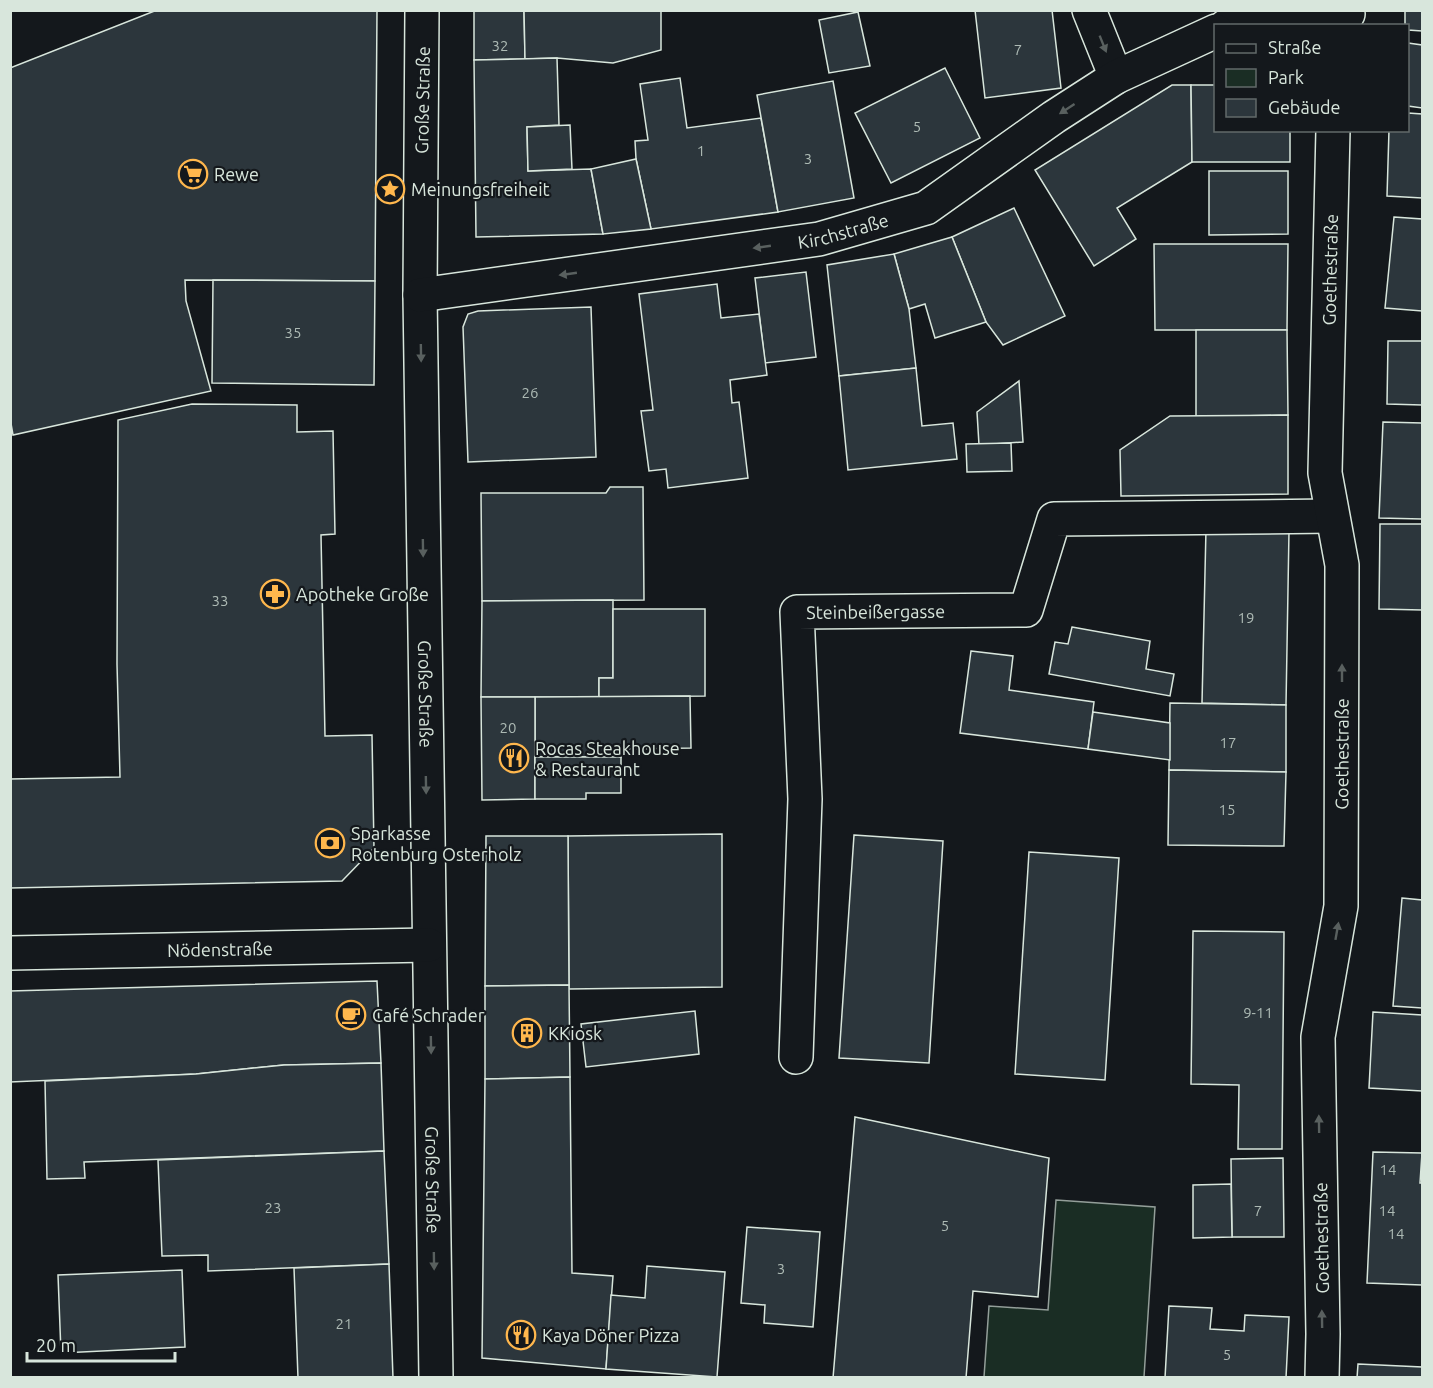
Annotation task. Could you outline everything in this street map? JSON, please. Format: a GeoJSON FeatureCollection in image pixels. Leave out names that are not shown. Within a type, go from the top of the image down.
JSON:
{"type":"FeatureCollection","features":[{"type":"Feature","properties":{"kind":"street","name":"Große Straße"},"geometry":{"type":"LineString","coordinates":[[422,10],[420,295],[436,1377]]}},
{"type":"Feature","properties":{"kind":"street"},"geometry":{"type":"LineString","coordinates":[[1089,10],[1116,77]]}},
{"type":"Feature","properties":{"kind":"street"},"geometry":{"type":"LineString","coordinates":[[1230,24],[1246,16],[1348,17]]}},
{"type":"Feature","properties":{"kind":"street","name":"Kirchstraße"},"geometry":{"type":"LineString","coordinates":[[420,295],[819,239],[926,208],[1054,117],[1116,77],[1214,31]]}},
{"type":"Feature","properties":{"kind":"street","name":"Goethestraße"},"geometry":{"type":"LineString","coordinates":[[1322,1377],[1318,1037],[1341,906],[1342,564],[1325,472],[1333,132]]}},
{"type":"Feature","properties":{"kind":"street","name":"Steinbeißergasse"},"geometry":{"type":"LineString","coordinates":[[796,1057],[805,799],[797,612],[1026,610],[1054,519],[1332,516]]}},
{"type":"Feature","properties":{"kind":"street","name":"Nödenstraße"},"geometry":{"type":"LineString","coordinates":[[10,953],[429,945]]}},
{"type":"Feature","properties":{"kind":"green space"},"geometry":{"type":"Polygon","coordinates":[[[1056,1200],[1155,1207],[1144,1377],[984,1377],[989,1306],[1048,1310],[1056,1200]]]}},
{"type":"Feature","properties":{"kind":"building","name":"Rewe"},"geometry":{"type":"Polygon","coordinates":[[[157,10],[377,10],[375,281],[185,280],[186,301],[211,391],[13,435],[10,418],[10,68],[157,10]]]}},
{"type":"Feature","properties":{"kind":"building"},"geometry":{"type":"Polygon","coordinates":[[[474,10],[524,10],[525,59],[474,60],[474,10]]]}},
{"type":"Feature","properties":{"kind":"building"},"geometry":{"type":"Polygon","coordinates":[[[524,10],[661,10],[661,50],[613,63],[557,58],[525,59],[524,10]]]}},
{"type":"Feature","properties":{"kind":"building"},"geometry":{"type":"Polygon","coordinates":[[[975,10],[1052,10],[1061,88],[985,98],[975,10]]]}},
{"type":"Feature","properties":{"kind":"building"},"geometry":{"type":"Polygon","coordinates":[[[1405,10],[1422,10],[1422,31],[1409,30],[1409,24],[1405,24],[1405,10]]]}},
{"type":"Feature","properties":{"kind":"building"},"geometry":{"type":"Polygon","coordinates":[[[858,12],[870,66],[829,73],[819,20],[858,12]]]}},
{"type":"Feature","properties":{"kind":"building"},"geometry":{"type":"Polygon","coordinates":[[[1409,43],[1422,45],[1422,108],[1409,106],[1409,43]]]}},
{"type":"Feature","properties":{"kind":"building"},"geometry":{"type":"Polygon","coordinates":[[[557,58],[559,125],[527,127],[528,171],[591,169],[603,234],[476,237],[474,60],[557,58]]]}},
{"type":"Feature","properties":{"kind":"building"},"geometry":{"type":"Polygon","coordinates":[[[945,68],[980,138],[891,183],[855,113],[945,68]]]}},
{"type":"Feature","properties":{"kind":"building"},"geometry":{"type":"Polygon","coordinates":[[[680,78],[687,128],[761,118],[778,212],[651,229],[636,159],[635,141],[648,140],[640,84],[680,78]]]}},
{"type":"Feature","properties":{"kind":"building"},"geometry":{"type":"Polygon","coordinates":[[[833,81],[854,198],[778,212],[757,95],[833,81]]]}},
{"type":"Feature","properties":{"kind":"building"},"geometry":{"type":"Polygon","coordinates":[[[1172,85],[1191,85],[1192,162],[1117,208],[1136,239],[1094,266],[1035,170],[1172,85]]]}},
{"type":"Feature","properties":{"kind":"building"},"geometry":{"type":"Polygon","coordinates":[[[1191,85],[1214,85],[1214,132],[1290,132],[1290,162],[1192,162],[1191,85]]]}},
{"type":"Feature","properties":{"kind":"building"},"geometry":{"type":"Polygon","coordinates":[[[1409,113],[1422,114],[1422,198],[1387,196],[1389,132],[1409,132],[1409,113]]]}},
{"type":"Feature","properties":{"kind":"building"},"geometry":{"type":"Polygon","coordinates":[[[570,125],[572,169],[528,171],[527,127],[570,125]]]}},
{"type":"Feature","properties":{"kind":"building"},"geometry":{"type":"Polygon","coordinates":[[[636,159],[651,229],[603,234],[591,169],[636,159]]]}},
{"type":"Feature","properties":{"kind":"building"},"geometry":{"type":"Polygon","coordinates":[[[1209,171],[1288,171],[1288,234],[1209,235],[1209,171]]]}},
{"type":"Feature","properties":{"kind":"building"},"geometry":{"type":"Polygon","coordinates":[[[1014,208],[1065,316],[1003,345],[986,322],[952,237],[1014,208]]]}},
{"type":"Feature","properties":{"kind":"building"},"geometry":{"type":"Polygon","coordinates":[[[1394,217],[1422,219],[1422,311],[1385,308],[1394,217]]]}},
{"type":"Feature","properties":{"kind":"building"},"geometry":{"type":"Polygon","coordinates":[[[952,237],[986,322],[935,338],[925,304],[909,309],[894,254],[952,237]]]}},
{"type":"Feature","properties":{"kind":"building"},"geometry":{"type":"Polygon","coordinates":[[[1154,244],[1288,244],[1287,330],[1155,330],[1154,244]]]}},
{"type":"Feature","properties":{"kind":"building"},"geometry":{"type":"Polygon","coordinates":[[[894,254],[909,309],[916,368],[839,376],[827,265],[894,254]]]}},
{"type":"Feature","properties":{"kind":"building"},"geometry":{"type":"Polygon","coordinates":[[[806,272],[816,357],[765,363],[755,278],[806,272]]]}},
{"type":"Feature","properties":{"kind":"building"},"geometry":{"type":"Polygon","coordinates":[[[213,280],[375,281],[374,385],[212,383],[213,280]]]}},
{"type":"Feature","properties":{"kind":"building"},"geometry":{"type":"Polygon","coordinates":[[[717,284],[721,318],[759,314],[767,375],[730,380],[732,403],[739,402],[748,478],[668,488],[666,469],[649,471],[641,411],[653,410],[639,294],[717,284]]]}},
{"type":"Feature","properties":{"kind":"building"},"geometry":{"type":"Polygon","coordinates":[[[591,307],[596,457],[468,462],[463,327],[468,314],[478,311],[591,307]]]}},
{"type":"Feature","properties":{"kind":"building"},"geometry":{"type":"Polygon","coordinates":[[[1196,330],[1287,330],[1288,415],[1196,417],[1196,330]]]}},
{"type":"Feature","properties":{"kind":"building"},"geometry":{"type":"Polygon","coordinates":[[[1388,341],[1422,341],[1422,405],[1387,404],[1388,341]]]}},
{"type":"Feature","properties":{"kind":"building"},"geometry":{"type":"Polygon","coordinates":[[[916,368],[922,426],[953,423],[957,459],[848,470],[839,376],[916,368]]]}},
{"type":"Feature","properties":{"kind":"building"},"geometry":{"type":"Polygon","coordinates":[[[1019,381],[1023,442],[979,445],[977,412],[1019,381]]]}},
{"type":"Feature","properties":{"kind":"building"},"geometry":{"type":"Polygon","coordinates":[[[192,404],[297,405],[297,432],[333,431],[335,534],[321,535],[325,736],[372,735],[374,848],[342,881],[10,888],[10,779],[120,777],[117,664],[118,420],[192,404]]]}},
{"type":"Feature","properties":{"kind":"building"},"geometry":{"type":"Polygon","coordinates":[[[1288,415],[1288,494],[1121,496],[1120,450],[1170,416],[1288,415]]]}},
{"type":"Feature","properties":{"kind":"building"},"geometry":{"type":"Polygon","coordinates":[[[1383,422],[1422,423],[1422,519],[1379,518],[1383,422]]]}},
{"type":"Feature","properties":{"kind":"building"},"geometry":{"type":"Polygon","coordinates":[[[1011,443],[1012,471],[967,472],[966,444],[1011,443]]]}},
{"type":"Feature","properties":{"kind":"building"},"geometry":{"type":"Polygon","coordinates":[[[610,487],[643,487],[644,600],[482,601],[481,493],[606,493],[610,487]]]}},
{"type":"Feature","properties":{"kind":"building"},"geometry":{"type":"Polygon","coordinates":[[[1380,524],[1422,524],[1422,610],[1379,609],[1380,524]]]}},
{"type":"Feature","properties":{"kind":"building"},"geometry":{"type":"Polygon","coordinates":[[[1206,529],[1289,531],[1286,705],[1202,703],[1206,529]]]}},
{"type":"Feature","properties":{"kind":"building"},"geometry":{"type":"Polygon","coordinates":[[[613,600],[613,678],[599,678],[599,697],[481,697],[482,601],[613,600]]]}},
{"type":"Feature","properties":{"kind":"building"},"geometry":{"type":"Polygon","coordinates":[[[613,609],[705,609],[705,696],[599,697],[599,678],[613,678],[613,609]]]}},
{"type":"Feature","properties":{"kind":"building"},"geometry":{"type":"Polygon","coordinates":[[[1072,627],[1150,641],[1146,669],[1174,674],[1170,696],[1049,674],[1055,642],[1068,644],[1072,627]]]}},
{"type":"Feature","properties":{"kind":"building"},"geometry":{"type":"Polygon","coordinates":[[[971,651],[1013,656],[1009,690],[1094,702],[1088,749],[960,733],[971,651]]]}},
{"type":"Feature","properties":{"kind":"building"},"geometry":{"type":"Polygon","coordinates":[[[690,696],[691,748],[621,749],[621,757],[535,757],[535,697],[690,696]]]}},
{"type":"Feature","properties":{"kind":"building"},"geometry":{"type":"Polygon","coordinates":[[[481,697],[535,697],[535,799],[482,800],[481,697]]]}},
{"type":"Feature","properties":{"kind":"building"},"geometry":{"type":"Polygon","coordinates":[[[1170,703],[1286,705],[1286,772],[1169,770],[1170,703]]]}},
{"type":"Feature","properties":{"kind":"building"},"geometry":{"type":"Polygon","coordinates":[[[1093,712],[1170,723],[1170,760],[1088,749],[1093,712]]]}},
{"type":"Feature","properties":{"kind":"building"},"geometry":{"type":"Polygon","coordinates":[[[535,757],[621,757],[621,793],[586,793],[586,799],[535,799],[535,757]]]}},
{"type":"Feature","properties":{"kind":"building"},"geometry":{"type":"Polygon","coordinates":[[[1169,770],[1286,772],[1284,846],[1168,845],[1169,770]]]}},
{"type":"Feature","properties":{"kind":"building"},"geometry":{"type":"Polygon","coordinates":[[[722,834],[722,987],[569,989],[568,836],[722,834]]]}},
{"type":"Feature","properties":{"kind":"building"},"geometry":{"type":"Polygon","coordinates":[[[854,835],[943,841],[929,1063],[839,1058],[854,835]]]}},
{"type":"Feature","properties":{"kind":"building"},"geometry":{"type":"Polygon","coordinates":[[[486,836],[568,836],[569,985],[485,986],[486,836]]]}},
{"type":"Feature","properties":{"kind":"building"},"geometry":{"type":"Polygon","coordinates":[[[1029,852],[1119,858],[1105,1080],[1015,1074],[1029,852]]]}},
{"type":"Feature","properties":{"kind":"building"},"geometry":{"type":"Polygon","coordinates":[[[1402,898],[1422,900],[1422,1008],[1393,1006],[1402,898]]]}},
{"type":"Feature","properties":{"kind":"building"},"geometry":{"type":"Polygon","coordinates":[[[1193,931],[1284,932],[1282,1149],[1238,1149],[1239,1085],[1191,1084],[1193,931]]]}},
{"type":"Feature","properties":{"kind":"building"},"geometry":{"type":"Polygon","coordinates":[[[377,981],[381,1063],[284,1065],[196,1074],[10,1082],[10,991],[377,981]]]}},
{"type":"Feature","properties":{"kind":"building","name":"KKiosk"},"geometry":{"type":"Polygon","coordinates":[[[569,985],[570,1077],[485,1079],[485,986],[569,985]]]}},
{"type":"Feature","properties":{"kind":"building"},"geometry":{"type":"Polygon","coordinates":[[[695,1011],[699,1054],[586,1067],[581,1024],[695,1011]]]}},
{"type":"Feature","properties":{"kind":"building"},"geometry":{"type":"Polygon","coordinates":[[[1373,1012],[1422,1015],[1422,1091],[1369,1088],[1373,1012]]]}},
{"type":"Feature","properties":{"kind":"building"},"geometry":{"type":"Polygon","coordinates":[[[381,1063],[384,1151],[84,1162],[85,1178],[47,1179],[45,1081],[196,1074],[284,1065],[381,1063]]]}},
{"type":"Feature","properties":{"kind":"building"},"geometry":{"type":"Polygon","coordinates":[[[570,1077],[572,1273],[613,1276],[606,1369],[482,1358],[485,1079],[570,1077]]]}},
{"type":"Feature","properties":{"kind":"building"},"geometry":{"type":"Polygon","coordinates":[[[855,1117],[1049,1158],[1038,1297],[973,1291],[966,1378],[833,1378],[855,1117]]]}},
{"type":"Feature","properties":{"kind":"building"},"geometry":{"type":"Polygon","coordinates":[[[384,1151],[389,1264],[208,1271],[208,1255],[162,1256],[158,1160],[384,1151]]]}},
{"type":"Feature","properties":{"kind":"building"},"geometry":{"type":"Polygon","coordinates":[[[1373,1152],[1422,1153],[1420,1183],[1422,1183],[1422,1285],[1367,1283],[1373,1152]]]}},
{"type":"Feature","properties":{"kind":"building"},"geometry":{"type":"Polygon","coordinates":[[[1283,1158],[1284,1237],[1232,1237],[1231,1159],[1283,1158]]]}},
{"type":"Feature","properties":{"kind":"building"},"geometry":{"type":"Polygon","coordinates":[[[1231,1184],[1232,1237],[1193,1238],[1193,1185],[1231,1184]]]}},
{"type":"Feature","properties":{"kind":"building"},"geometry":{"type":"Polygon","coordinates":[[[747,1227],[820,1232],[813,1327],[764,1323],[765,1305],[741,1303],[747,1227]]]}},
{"type":"Feature","properties":{"kind":"building"},"geometry":{"type":"Polygon","coordinates":[[[389,1264],[393,1378],[298,1378],[294,1268],[389,1264]]]}},
{"type":"Feature","properties":{"kind":"building"},"geometry":{"type":"Polygon","coordinates":[[[647,1266],[725,1272],[717,1377],[606,1369],[611,1295],[645,1298],[647,1266]]]}},
{"type":"Feature","properties":{"kind":"building"},"geometry":{"type":"Polygon","coordinates":[[[182,1270],[185,1347],[61,1353],[58,1275],[182,1270]]]}},
{"type":"Feature","properties":{"kind":"building"},"geometry":{"type":"Polygon","coordinates":[[[1169,1306],[1212,1308],[1210,1329],[1244,1331],[1245,1315],[1289,1317],[1286,1378],[1165,1378],[1169,1306]]]}},
{"type":"Feature","properties":{"kind":"building"},"geometry":{"type":"Polygon","coordinates":[[[1358,1364],[1422,1367],[1422,1378],[1357,1378],[1358,1364]]]}},
{"type":"Feature","properties":{"kind":"place","name":"Rewe"},"geometry":{"type":"Point","coordinates":[193,174]}},
{"type":"Feature","properties":{"kind":"place","name":"Meinungsfreiheit"},"geometry":{"type":"Point","coordinates":[390,189]}},
{"type":"Feature","properties":{"kind":"place","name":"Apotheke Große"},"geometry":{"type":"Point","coordinates":[275,594]}},
{"type":"Feature","properties":{"kind":"place","name":"Rocas Steakhouse & Restaurant"},"geometry":{"type":"Point","coordinates":[514,758]}},
{"type":"Feature","properties":{"kind":"place","name":"Sparkasse Rotenburg Osterholz"},"geometry":{"type":"Point","coordinates":[330,843]}},
{"type":"Feature","properties":{"kind":"place","name":"Café Schrader"},"geometry":{"type":"Point","coordinates":[351,1015]}},
{"type":"Feature","properties":{"kind":"place","name":"KKiosk"},"geometry":{"type":"Point","coordinates":[527,1033]}},
{"type":"Feature","properties":{"kind":"place","name":"Kaya Döner Pizza"},"geometry":{"type":"Point","coordinates":[521,1335]}}]}
